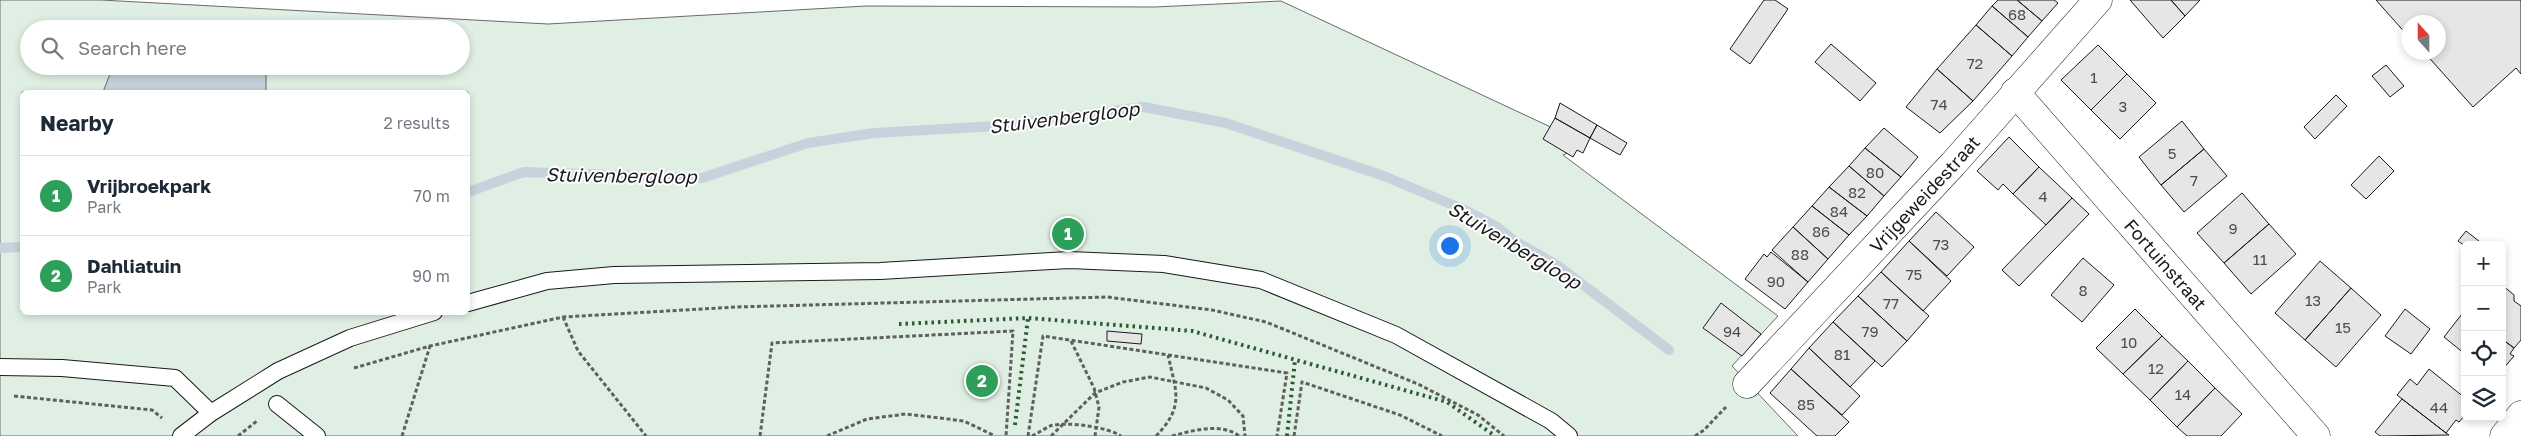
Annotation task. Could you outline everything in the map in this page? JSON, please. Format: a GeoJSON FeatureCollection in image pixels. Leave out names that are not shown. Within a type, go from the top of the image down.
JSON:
{"type":"FeatureCollection","features":[{"type":"Feature","properties":{"kind":"street","name":"Vrijgeweidestraat"},"geometry":{"type":"LineString","coordinates":[[1747,384],[1952,164],[2098,0]]}},
{"type":"Feature","properties":{"kind":"street","name":"Fortuinstraat"},"geometry":{"type":"LineString","coordinates":[[2016,92],[2316,436]]}},
{"type":"Feature","properties":{"kind":"street"},"geometry":{"type":"LineString","coordinates":[[2504,436],[2521,415]]}},
{"type":"Feature","properties":{"kind":"lane"},"geometry":{"type":"LineString","coordinates":[[470,301],[547,282],[614,275],[880,271],[1069,260],[1164,264],[1262,280],[1396,334],[1551,421],[1569,436]]}},
{"type":"Feature","properties":{"kind":"lane"},"geometry":{"type":"LineString","coordinates":[[181,435],[211,413],[278,371],[350,338],[424,315]]}},
{"type":"Feature","properties":{"kind":"lane"},"geometry":{"type":"LineString","coordinates":[[0,367],[62,368],[175,378],[211,413]]}},
{"type":"Feature","properties":{"kind":"lane"},"geometry":{"type":"LineString","coordinates":[[277,404],[317,436]]}},
{"type":"Feature","properties":{"kind":"path"},"geometry":{"type":"LineString","coordinates":[[350,369],[430,346],[563,317],[736,307],[1106,297],[1212,310],[1266,322],[1418,384],[1478,415],[1504,436]]}},
{"type":"Feature","properties":{"kind":"path"},"geometry":{"type":"LineString","coordinates":[[563,317],[578,351],[646,436]]}},
{"type":"Feature","properties":{"kind":"path"},"geometry":{"type":"LineString","coordinates":[[760,436],[772,343],[1013,331],[1006,436]]}},
{"type":"Feature","properties":{"kind":"path"},"geometry":{"type":"LineString","coordinates":[[1028,436],[1043,336],[1287,373],[1277,436]]}},
{"type":"Feature","properties":{"kind":"path"},"geometry":{"type":"LineString","coordinates":[[1071,340],[1095,393],[1099,407],[1095,436]]}},
{"type":"Feature","properties":{"kind":"path"},"geometry":{"type":"LineString","coordinates":[[402,436],[430,346]]}},
{"type":"Feature","properties":{"kind":"path"},"geometry":{"type":"LineString","coordinates":[[1156,436],[1172,420],[1177,395],[1168,355]]}},
{"type":"Feature","properties":{"kind":"path"},"geometry":{"type":"LineString","coordinates":[[1051,436],[1064,426],[1095,393],[1123,382],[1150,377],[1206,388],[1228,400],[1243,416],[1245,436]]}},
{"type":"Feature","properties":{"kind":"path"},"geometry":{"type":"LineString","coordinates":[[1294,436],[1302,382],[1400,414],[1442,436]]}},
{"type":"Feature","properties":{"kind":"path"},"geometry":{"type":"LineString","coordinates":[[1695,436],[1704,430],[1747,384]]}},
{"type":"Feature","properties":{"kind":"path"},"geometry":{"type":"LineString","coordinates":[[5,395],[152,410],[181,435]]}},
{"type":"Feature","properties":{"kind":"path"},"geometry":{"type":"LineString","coordinates":[[238,436],[277,404]]}},
{"type":"Feature","properties":{"kind":"path"},"geometry":{"type":"LineString","coordinates":[[827,436],[867,419],[906,414],[964,421],[995,436]]}},
{"type":"Feature","properties":{"kind":"path"},"geometry":{"type":"LineString","coordinates":[[1032,436],[1052,426],[1083,425],[1121,436]]}},
{"type":"Feature","properties":{"kind":"path"},"geometry":{"type":"LineString","coordinates":[[1172,436],[1204,428],[1235,433],[1239,436]]}},
{"type":"Feature","properties":{"kind":"green space"},"geometry":{"type":"Polygon","coordinates":[[[0,0],[101,0],[548,24],[866,6],[1155,7],[1281,1],[1587,144],[1563,155],[1778,316],[1732,366],[1798,436],[0,436],[0,0]]]}},
{"type":"Feature","properties":{"kind":"shaded area"},"geometry":{"type":"Polygon","coordinates":[[[110,75],[266,75],[266,90],[104,90],[110,75]]]}},
{"type":"Feature","properties":{"kind":"building"},"geometry":{"type":"Polygon","coordinates":[[[1764,0],[1775,0],[1788,9],[1750,64],[1730,49],[1764,0]]]}},
{"type":"Feature","properties":{"kind":"building"},"geometry":{"type":"Polygon","coordinates":[[[1998,0],[2017,0],[2042,21],[2028,37],[1992,6],[1998,0]]]}},
{"type":"Feature","properties":{"kind":"building"},"geometry":{"type":"Polygon","coordinates":[[[2017,0],[2054,0],[2058,3],[2042,21],[2017,0]]]}},
{"type":"Feature","properties":{"kind":"building"},"geometry":{"type":"Polygon","coordinates":[[[2130,0],[2171,0],[2185,16],[2163,38],[2130,0]]]}},
{"type":"Feature","properties":{"kind":"building"},"geometry":{"type":"Polygon","coordinates":[[[2171,0],[2200,0],[2185,16],[2171,0]]]}},
{"type":"Feature","properties":{"kind":"building"},"geometry":{"type":"Polygon","coordinates":[[[2376,0],[2521,0],[2521,74],[2516,68],[2473,107],[2431,60],[2446,60],[2446,15],[2401,15],[2401,28],[2376,0]]]}},
{"type":"Feature","properties":{"kind":"building"},"geometry":{"type":"Polygon","coordinates":[[[1992,6],[2028,37],[2012,56],[1976,25],[1992,6]]]}},
{"type":"Feature","properties":{"kind":"building"},"geometry":{"type":"Polygon","coordinates":[[[1976,25],[2012,56],[1973,101],[1937,69],[1976,25]]]}},
{"type":"Feature","properties":{"kind":"building"},"geometry":{"type":"Polygon","coordinates":[[[1831,44],[1876,83],[1860,101],[1815,62],[1831,44]]]}},
{"type":"Feature","properties":{"kind":"building"},"geometry":{"type":"Polygon","coordinates":[[[2098,45],[2127,74],[2091,110],[2061,80],[2098,45]]]}},
{"type":"Feature","properties":{"kind":"building"},"geometry":{"type":"Polygon","coordinates":[[[2386,65],[2404,86],[2390,97],[2372,76],[2386,65]]]}},
{"type":"Feature","properties":{"kind":"building"},"geometry":{"type":"Polygon","coordinates":[[[1937,69],[1973,101],[1940,133],[1906,107],[1937,69]]]}},
{"type":"Feature","properties":{"kind":"building"},"geometry":{"type":"Polygon","coordinates":[[[2127,74],[2156,103],[2120,139],[2091,110],[2127,74]]]}},
{"type":"Feature","properties":{"kind":"building"},"geometry":{"type":"Polygon","coordinates":[[[2336,95],[2347,106],[2315,139],[2304,127],[2336,95]]]}},
{"type":"Feature","properties":{"kind":"building"},"geometry":{"type":"Polygon","coordinates":[[[1560,103],[1597,125],[1590,138],[1555,118],[1560,103]]]}},
{"type":"Feature","properties":{"kind":"building"},"geometry":{"type":"Polygon","coordinates":[[[1555,118],[1590,138],[1583,153],[1577,150],[1573,157],[1543,139],[1555,118]]]}},
{"type":"Feature","properties":{"kind":"building"},"geometry":{"type":"Polygon","coordinates":[[[2182,121],[2204,149],[2161,185],[2139,157],[2182,121]]]}},
{"type":"Feature","properties":{"kind":"building"},"geometry":{"type":"Polygon","coordinates":[[[1597,125],[1627,143],[1620,155],[1590,138],[1597,125]]]}},
{"type":"Feature","properties":{"kind":"building"},"geometry":{"type":"Polygon","coordinates":[[[1884,128],[1918,157],[1901,177],[1865,148],[1884,128]]]}},
{"type":"Feature","properties":{"kind":"building"},"geometry":{"type":"Polygon","coordinates":[[[2009,137],[2039,167],[2013,194],[2003,184],[1998,190],[1977,171],[2009,137]]]}},
{"type":"Feature","properties":{"kind":"building"},"geometry":{"type":"Polygon","coordinates":[[[1865,148],[1901,177],[1884,196],[1849,166],[1865,148]]]}},
{"type":"Feature","properties":{"kind":"building"},"geometry":{"type":"Polygon","coordinates":[[[2204,149],[2227,176],[2184,212],[2161,185],[2204,149]]]}},
{"type":"Feature","properties":{"kind":"building"},"geometry":{"type":"Polygon","coordinates":[[[2379,156],[2394,171],[2366,199],[2351,185],[2379,156]]]}},
{"type":"Feature","properties":{"kind":"building"},"geometry":{"type":"Polygon","coordinates":[[[1849,166],[1884,196],[1867,216],[1829,187],[1849,166]]]}},
{"type":"Feature","properties":{"kind":"building"},"geometry":{"type":"Polygon","coordinates":[[[2039,167],[2072,198],[2046,225],[2013,194],[2039,167]]]}},
{"type":"Feature","properties":{"kind":"building"},"geometry":{"type":"Polygon","coordinates":[[[1829,187],[1867,216],[1849,235],[1812,206],[1829,187]]]}},
{"type":"Feature","properties":{"kind":"building"},"geometry":{"type":"Polygon","coordinates":[[[2242,193],[2269,224],[2224,263],[2197,233],[2242,193]]]}},
{"type":"Feature","properties":{"kind":"building"},"geometry":{"type":"Polygon","coordinates":[[[2072,198],[2089,214],[2019,286],[2002,270],[2072,198]]]}},
{"type":"Feature","properties":{"kind":"building"},"geometry":{"type":"Polygon","coordinates":[[[1812,206],[1849,235],[1828,259],[1793,227],[1812,206]]]}},
{"type":"Feature","properties":{"kind":"building"},"geometry":{"type":"Polygon","coordinates":[[[1936,212],[1974,247],[1947,276],[1909,241],[1936,212]]]}},
{"type":"Feature","properties":{"kind":"building"},"geometry":{"type":"Polygon","coordinates":[[[2269,224],[2296,254],[2251,294],[2224,263],[2269,224]]]}},
{"type":"Feature","properties":{"kind":"building"},"geometry":{"type":"Polygon","coordinates":[[[1793,227],[1828,259],[1808,282],[1772,250],[1793,227]]]}},
{"type":"Feature","properties":{"kind":"building"},"geometry":{"type":"Polygon","coordinates":[[[2466,231],[2479,241],[2461,241],[2461,243],[2458,241],[2466,231]]]}},
{"type":"Feature","properties":{"kind":"building"},"geometry":{"type":"Polygon","coordinates":[[[1909,241],[1951,281],[1923,311],[1881,272],[1909,241]]]}},
{"type":"Feature","properties":{"kind":"building"},"geometry":{"type":"Polygon","coordinates":[[[1771,252],[1808,282],[1785,309],[1745,279],[1764,254],[1767,257],[1771,252]]]}},
{"type":"Feature","properties":{"kind":"building"},"geometry":{"type":"Polygon","coordinates":[[[2083,258],[2114,285],[2082,322],[2051,295],[2083,258]]]}},
{"type":"Feature","properties":{"kind":"building"},"geometry":{"type":"Polygon","coordinates":[[[2320,261],[2351,288],[2305,340],[2275,313],[2320,261]]]}},
{"type":"Feature","properties":{"kind":"building"},"geometry":{"type":"Polygon","coordinates":[[[1881,272],[1929,316],[1907,341],[1858,296],[1881,272]]]}},
{"type":"Feature","properties":{"kind":"building"},"geometry":{"type":"Polygon","coordinates":[[[2351,288],[2381,315],[2336,367],[2305,340],[2351,288]]]}},
{"type":"Feature","properties":{"kind":"building"},"geometry":{"type":"Polygon","coordinates":[[[2506,288],[2514,295],[2514,301],[2521,306],[2521,340],[2514,348],[2506,342],[2506,288]]]}},
{"type":"Feature","properties":{"kind":"building"},"geometry":{"type":"Polygon","coordinates":[[[1858,296],[1907,341],[1882,367],[1833,322],[1858,296]]]}},
{"type":"Feature","properties":{"kind":"building"},"geometry":{"type":"Polygon","coordinates":[[[1721,303],[1761,334],[1742,356],[1703,328],[1721,303]]]}},
{"type":"Feature","properties":{"kind":"building"},"geometry":{"type":"Polygon","coordinates":[[[2135,309],[2162,336],[2123,374],[2096,348],[2135,309]]]}},
{"type":"Feature","properties":{"kind":"building"},"geometry":{"type":"Polygon","coordinates":[[[2405,309],[2430,329],[2411,354],[2385,336],[2405,309]]]}},
{"type":"Feature","properties":{"kind":"building"},"geometry":{"type":"Polygon","coordinates":[[[2461,315],[2461,351],[2444,337],[2461,315]]]}},
{"type":"Feature","properties":{"kind":"building"},"geometry":{"type":"Polygon","coordinates":[[[1833,322],[1875,361],[1850,387],[1809,348],[1833,322]]]}},
{"type":"Feature","properties":{"kind":"building"},"geometry":{"type":"Polygon","coordinates":[[[1107,331],[1142,334],[1141,344],[1107,341],[1107,331]]]}},
{"type":"Feature","properties":{"kind":"building"},"geometry":{"type":"Polygon","coordinates":[[[2162,336],[2188,361],[2150,400],[2123,374],[2162,336]]]}},
{"type":"Feature","properties":{"kind":"building"},"geometry":{"type":"Polygon","coordinates":[[[2506,342],[2514,348],[2510,354],[2514,356],[2506,365],[2506,342]]]}},
{"type":"Feature","properties":{"kind":"building"},"geometry":{"type":"Polygon","coordinates":[[[1809,348],[1860,396],[1842,415],[1791,369],[1809,348]]]}},
{"type":"Feature","properties":{"kind":"building"},"geometry":{"type":"Polygon","coordinates":[[[2188,361],[2215,388],[2177,427],[2150,400],[2188,361]]]}},
{"type":"Feature","properties":{"kind":"building"},"geometry":{"type":"Polygon","coordinates":[[[1791,369],[1849,422],[1835,436],[1817,436],[1770,393],[1791,369]]]}},
{"type":"Feature","properties":{"kind":"building"},"geometry":{"type":"Polygon","coordinates":[[[2429,369],[2461,395],[2461,420],[2459,422],[2456,420],[2446,433],[2397,395],[2410,379],[2417,385],[2429,369]]]}},
{"type":"Feature","properties":{"kind":"building"},"geometry":{"type":"Polygon","coordinates":[[[2215,388],[2242,414],[2221,436],[2187,436],[2177,427],[2215,388]]]}},
{"type":"Feature","properties":{"kind":"building"},"geometry":{"type":"Polygon","coordinates":[[[2402,399],[2449,435],[2380,436],[2375,432],[2402,399]]]}},
{"type":"Feature","properties":{"kind":"waterway","name":"Stuivenbergloop"},"geometry":{"type":"LineString","coordinates":[[470,191],[524,172],[702,178],[808,143],[874,133],[997,126],[1144,107],[1226,123],[1384,176],[1465,210],[1497,227],[1513,240],[1557,265],[1669,350]]}},
{"type":"Feature","properties":{"kind":"waterway","name":"Stuivenbergloop"},"geometry":{"type":"LineString","coordinates":[[0,248],[20,247]]}},
{"type":"Feature","properties":{"kind":"hedge"},"geometry":{"type":"LineString","coordinates":[[899,324],[1028,318],[1192,331],[1447,402],[1495,436]]}},
{"type":"Feature","properties":{"kind":"hedge"},"geometry":{"type":"LineString","coordinates":[[1015,425],[1028,318]]}},
{"type":"Feature","properties":{"kind":"hedge"},"geometry":{"type":"LineString","coordinates":[[1287,436],[1295,360]]}},
{"type":"Feature","properties":{"kind":"place","name":"Vrijbroekpark"},"geometry":{"type":"Point","coordinates":[1068,234]}},
{"type":"Feature","properties":{"kind":"place","name":"Dahliatuin"},"geometry":{"type":"Point","coordinates":[982,381]}}]}
